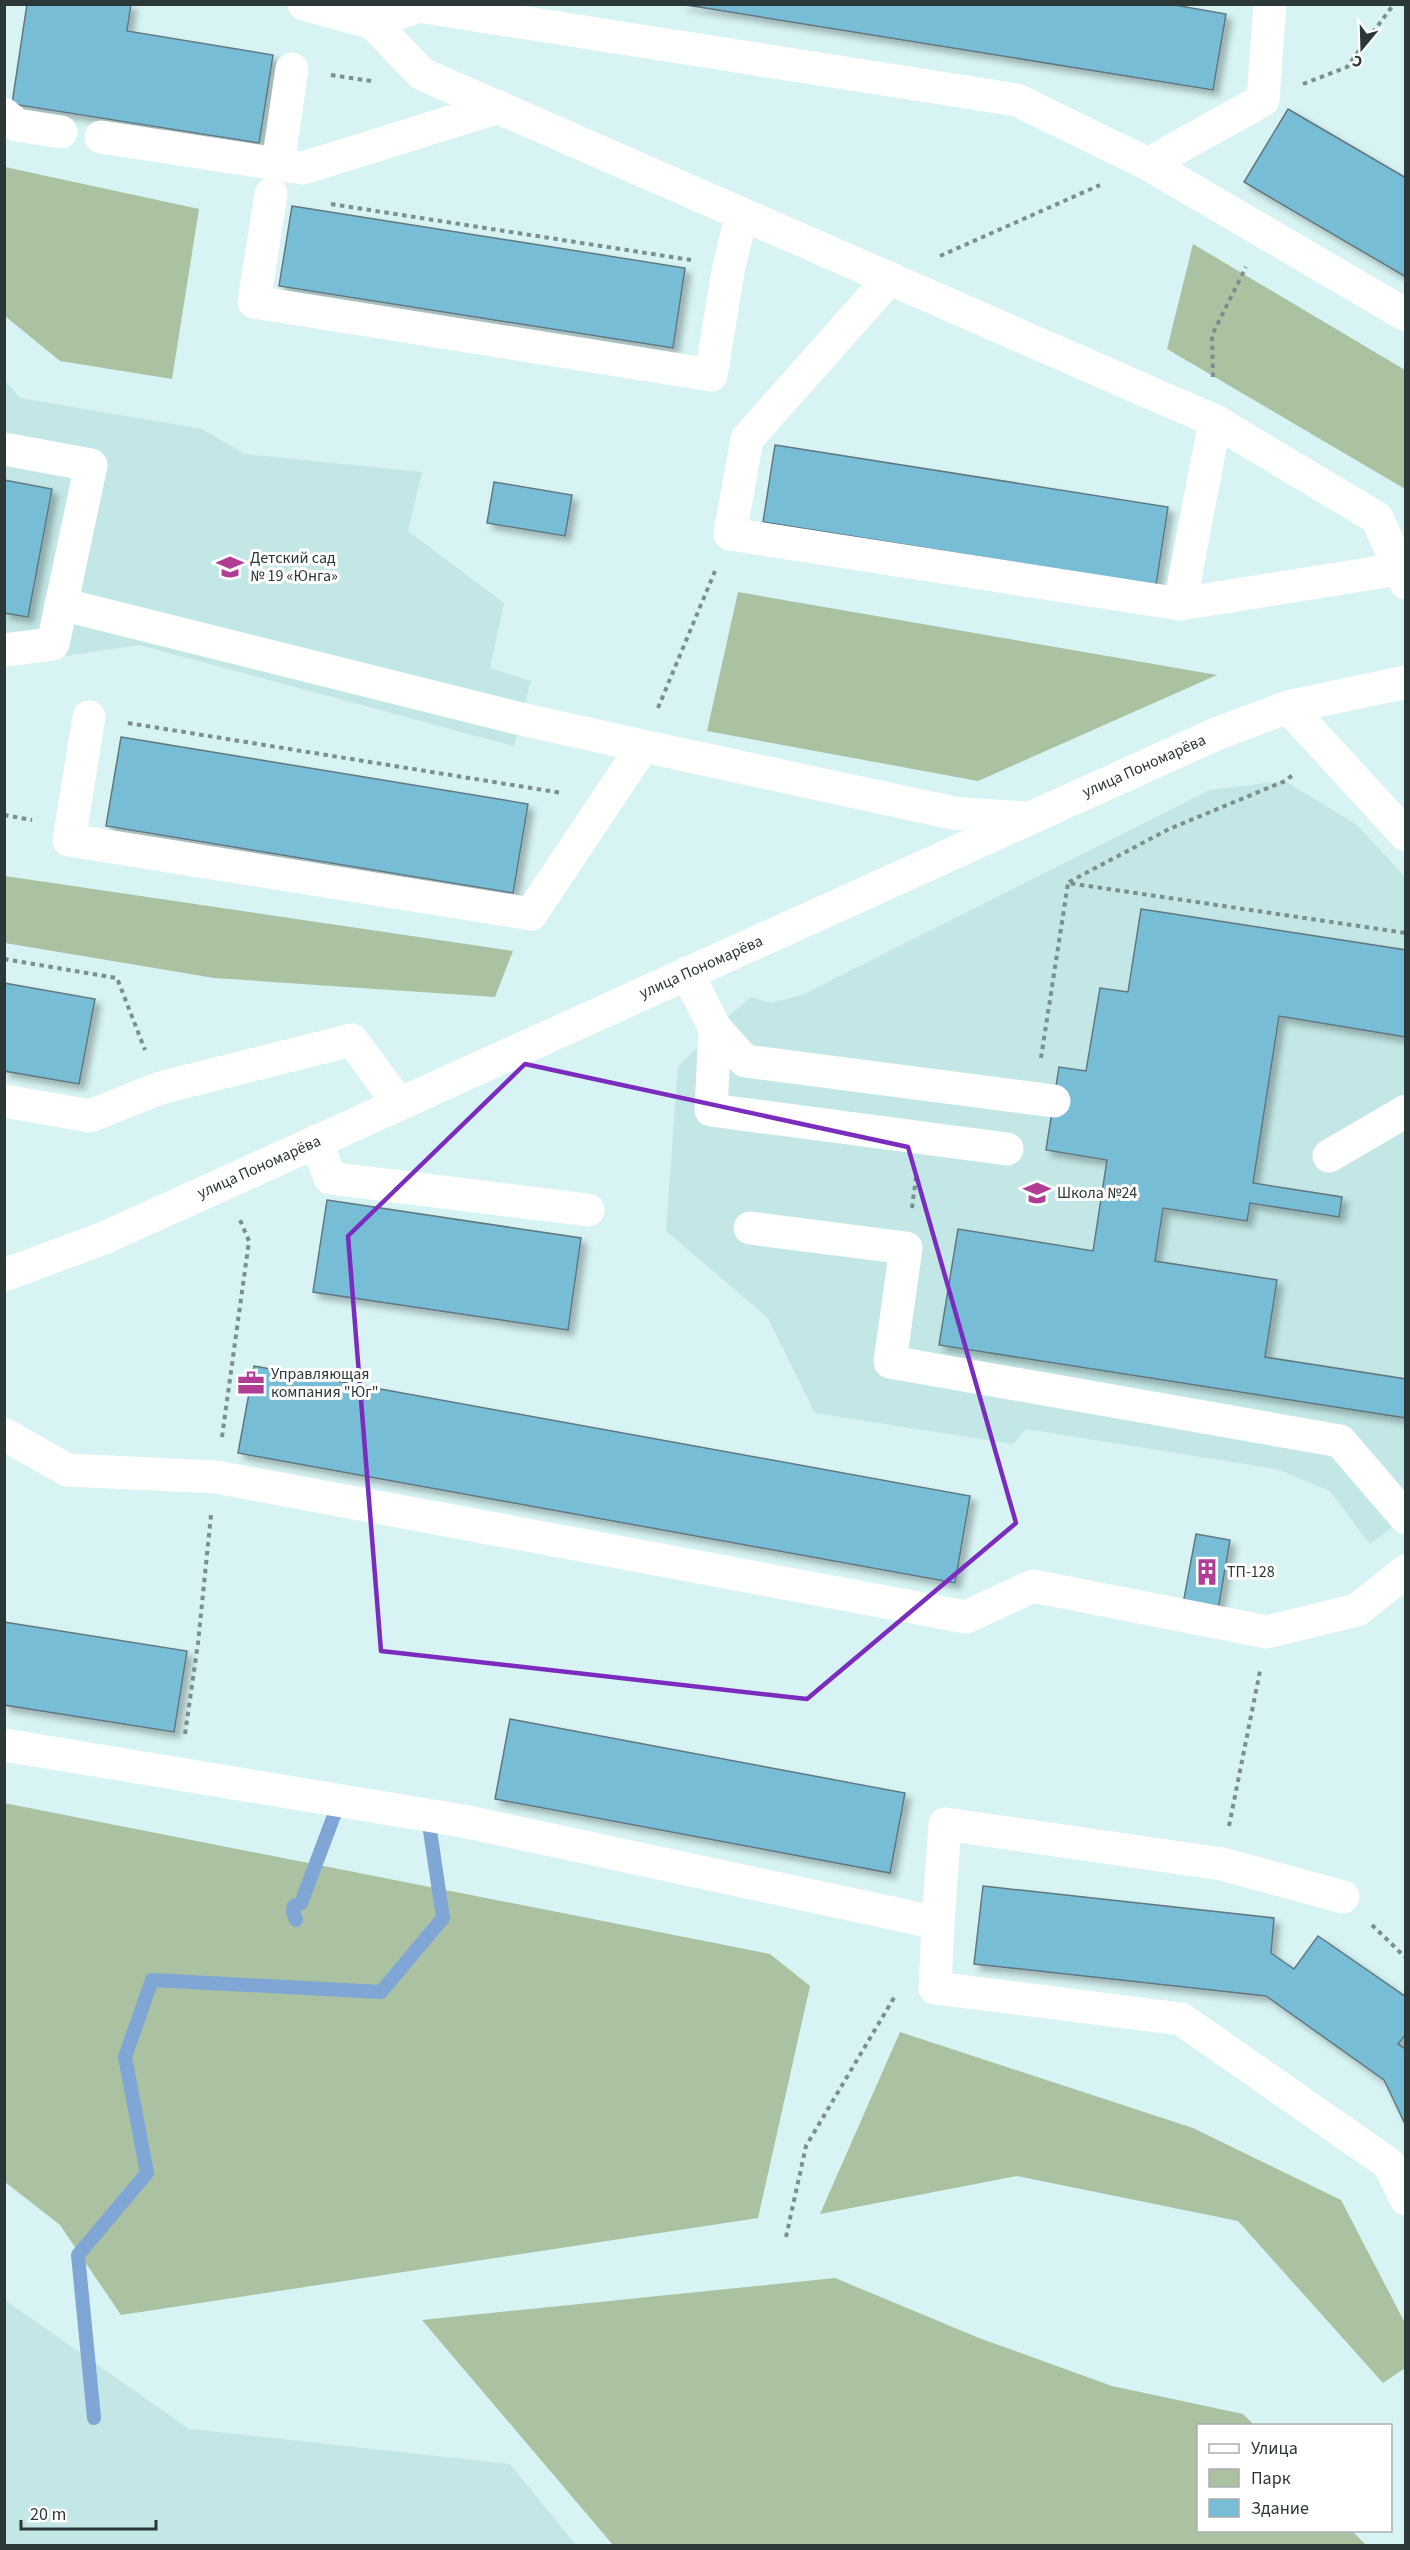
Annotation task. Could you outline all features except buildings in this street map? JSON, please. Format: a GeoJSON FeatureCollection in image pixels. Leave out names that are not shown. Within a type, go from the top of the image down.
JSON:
{"type":"FeatureCollection","features":[{"type":"Feature","properties":{"kind":"street"},"geometry":{"type":"LineString","coordinates":[[304,4],[373,23],[422,74],[890,278],[1215,421],[1377,518],[1402,576],[1180,604],[730,534],[747,439],[890,278]]}},
{"type":"Feature","properties":{"kind":"street"},"geometry":{"type":"LineString","coordinates":[[1148,164],[1263,100],[1270,4]]}},
{"type":"Feature","properties":{"kind":"street"},"geometry":{"type":"LineString","coordinates":[[373,23],[418,6],[1017,100],[1148,164],[1406,315]]}},
{"type":"Feature","properties":{"kind":"street"},"geometry":{"type":"LineString","coordinates":[[292,69],[254,302],[711,375],[729,266],[742,214]]}},
{"type":"Feature","properties":{"kind":"street"},"geometry":{"type":"LineString","coordinates":[[101,137],[274,179],[499,107]]}},
{"type":"Feature","properties":{"kind":"street"},"geometry":{"type":"LineString","coordinates":[[4,114],[17,125],[61,132]]}},
{"type":"Feature","properties":{"kind":"street"},"geometry":{"type":"LineString","coordinates":[[1180,604],[1215,421]]}},
{"type":"Feature","properties":{"kind":"street"},"geometry":{"type":"LineString","coordinates":[[4,449],[92,465],[53,644],[4,650]]}},
{"type":"Feature","properties":{"kind":"street"},"geometry":{"type":"LineString","coordinates":[[61,604],[521,719],[643,746],[953,813],[1029,818]]}},
{"type":"Feature","properties":{"kind":"street","name":"улица Пономарёва"},"geometry":{"type":"LineString","coordinates":[[4,1275],[104,1238],[1216,734],[1288,707],[1406,682]]}},
{"type":"Feature","properties":{"kind":"street"},"geometry":{"type":"LineString","coordinates":[[1288,707],[1406,835]]}},
{"type":"Feature","properties":{"kind":"street"},"geometry":{"type":"LineString","coordinates":[[89,717],[69,840],[531,914],[643,746]]}},
{"type":"Feature","properties":{"kind":"street"},"geometry":{"type":"LineString","coordinates":[[687,973],[715,1028],[745,1061],[1044,1099]]}},
{"type":"Feature","properties":{"kind":"street"},"geometry":{"type":"LineString","coordinates":[[715,1028],[711,1110],[1007,1149]]}},
{"type":"Feature","properties":{"kind":"street"},"geometry":{"type":"LineString","coordinates":[[4,1101],[90,1116],[160,1088],[352,1040],[399,1104]]}},
{"type":"Feature","properties":{"kind":"street"},"geometry":{"type":"LineString","coordinates":[[1329,1156],[1406,1110]]}},
{"type":"Feature","properties":{"kind":"street"},"geometry":{"type":"LineString","coordinates":[[316,1141],[330,1178],[588,1210]]}},
{"type":"Feature","properties":{"kind":"street"},"geometry":{"type":"LineString","coordinates":[[750,1228],[906,1248],[890,1362],[1340,1441],[1406,1518]]}},
{"type":"Feature","properties":{"kind":"street"},"geometry":{"type":"LineString","coordinates":[[4,1434],[68,1470],[216,1477],[966,1617],[1033,1586],[1267,1632],[1357,1610],[1406,1571]]}},
{"type":"Feature","properties":{"kind":"street"},"geometry":{"type":"LineString","coordinates":[[4,1745],[463,1821],[938,1923]]}},
{"type":"Feature","properties":{"kind":"street"},"geometry":{"type":"LineString","coordinates":[[1343,1897],[1222,1864],[945,1824],[934,1988],[1181,2019],[1389,2164],[1406,2199]]}},
{"type":"Feature","properties":{"kind":"path"},"geometry":{"type":"LineString","coordinates":[[1263,100],[1347,67],[1394,4]]}},
{"type":"Feature","properties":{"kind":"path"},"geometry":{"type":"LineString","coordinates":[[292,69],[376,82],[422,74]]}},
{"type":"Feature","properties":{"kind":"path"},"geometry":{"type":"LineString","coordinates":[[890,278],[1148,164]]}},
{"type":"Feature","properties":{"kind":"path"},"geometry":{"type":"LineString","coordinates":[[274,179],[729,266]]}},
{"type":"Feature","properties":{"kind":"path"},"geometry":{"type":"LineString","coordinates":[[1215,421],[1212,335],[1264,232]]}},
{"type":"Feature","properties":{"kind":"path"},"geometry":{"type":"LineString","coordinates":[[643,746],[730,534]]}},
{"type":"Feature","properties":{"kind":"path"},"geometry":{"type":"LineString","coordinates":[[89,717],[606,800]]}},
{"type":"Feature","properties":{"kind":"path"},"geometry":{"type":"LineString","coordinates":[[1068,883],[1169,829],[1285,781],[1324,746]]}},
{"type":"Feature","properties":{"kind":"path"},"geometry":{"type":"LineString","coordinates":[[1068,883],[1406,933]]}},
{"type":"Feature","properties":{"kind":"path"},"geometry":{"type":"LineString","coordinates":[[1044,1099],[1068,883]]}},
{"type":"Feature","properties":{"kind":"path"},"geometry":{"type":"LineString","coordinates":[[4,959],[117,978],[160,1088]]}},
{"type":"Feature","properties":{"kind":"path"},"geometry":{"type":"LineString","coordinates":[[906,1248],[922,1138]]}},
{"type":"Feature","properties":{"kind":"path"},"geometry":{"type":"LineString","coordinates":[[216,1477],[249,1241]]}},
{"type":"Feature","properties":{"kind":"path"},"geometry":{"type":"LineString","coordinates":[[179,1774],[198,1643],[211,1509]]}},
{"type":"Feature","properties":{"kind":"path"},"geometry":{"type":"LineString","coordinates":[[1222,1864],[1267,1632]]}},
{"type":"Feature","properties":{"kind":"path"},"geometry":{"type":"LineString","coordinates":[[1343,1897],[1406,1959]]}},
{"type":"Feature","properties":{"kind":"path"},"geometry":{"type":"LineString","coordinates":[[786,2237],[806,2146],[896,1994]]}},
{"type":"Feature","properties":{"kind":"highlighted area"},"geometry":{"type":"Polygon","coordinates":[[[525,1064],[908,1147],[1016,1523],[807,1699],[381,1651],[348,1236],[525,1064]]]}},
{"type":"Feature","properties":{"kind":"shaded area","name":"Детский сад № 19 «Юнга»"},"geometry":{"type":"Polygon","coordinates":[[[4,379],[20,398],[202,429],[244,454],[422,472],[408,531],[504,603],[490,668],[531,681],[514,746],[139,645],[5,665],[4,379]]]}},
{"type":"Feature","properties":{"kind":"shaded area","name":"Школа №24"},"geometry":{"type":"Polygon","coordinates":[[[1285,781],[1357,825],[1405,877],[1405,1517],[1370,1544],[1330,1491],[1277,1469],[1026,1429],[1013,1444],[815,1413],[768,1318],[666,1231],[678,1067],[715,1028],[751,997],[770,1003],[802,995],[1210,790],[1285,781]]]}},
{"type":"Feature","properties":{"kind":"shaded area"},"geometry":{"type":"Polygon","coordinates":[[[5,2300],[189,2429],[510,2464],[576,2545],[5,2545],[5,2300]]]}},
{"type":"Feature","properties":{"kind":"green space"},"geometry":{"type":"Polygon","coordinates":[[[5,167],[199,209],[172,379],[60,361],[5,316],[5,167]]]}},
{"type":"Feature","properties":{"kind":"green space"},"geometry":{"type":"Polygon","coordinates":[[[1193,244],[1405,370],[1405,489],[1167,349],[1193,244]]]}},
{"type":"Feature","properties":{"kind":"green space"},"geometry":{"type":"Polygon","coordinates":[[[738,592],[1217,675],[978,781],[707,731],[738,592]]]}},
{"type":"Feature","properties":{"kind":"green space"},"geometry":{"type":"Polygon","coordinates":[[[5,876],[513,951],[495,997],[214,978],[5,943],[5,876]]]}},
{"type":"Feature","properties":{"kind":"green space"},"geometry":{"type":"Polygon","coordinates":[[[4,1803],[770,1954],[810,1986],[758,2218],[121,2315],[60,2225],[5,2182],[4,1803]]]}},
{"type":"Feature","properties":{"kind":"green space"},"geometry":{"type":"Polygon","coordinates":[[[900,2032],[1193,2128],[1341,2200],[1405,2323],[1405,2368],[1383,2383],[1238,2221],[1017,2176],[820,2214],[900,2032]]]}},
{"type":"Feature","properties":{"kind":"green space"},"geometry":{"type":"Polygon","coordinates":[[[835,2278],[979,2338],[1112,2386],[1243,2414],[1253,2424],[1197,2424],[1197,2532],[1353,2532],[1366,2545],[613,2545],[422,2320],[835,2278]]]}},
{"type":"Feature","properties":{"kind":"waterway"},"geometry":{"type":"LineString","coordinates":[[296,1920],[293,1912],[294,1906],[301,1903],[335,1813]]}},
{"type":"Feature","properties":{"kind":"waterway"},"geometry":{"type":"LineString","coordinates":[[94,2418],[78,2255],[147,2173],[125,2057],[152,1980],[381,1992],[443,1918],[429,1824]]}},
{"type":"Feature","properties":{"kind":"place","name":"Детский сад № 19 «Юнга»"},"geometry":{"type":"Point","coordinates":[230,567]}},
{"type":"Feature","properties":{"kind":"place","name":"Школа №24"},"geometry":{"type":"Point","coordinates":[1037,1193]}},
{"type":"Feature","properties":{"kind":"place","name":"Управляющая компания \"Юг\""},"geometry":{"type":"Point","coordinates":[251,1383]}},
{"type":"Feature","properties":{"kind":"place","name":"ТП-128"},"geometry":{"type":"Point","coordinates":[1207,1572]}}]}
